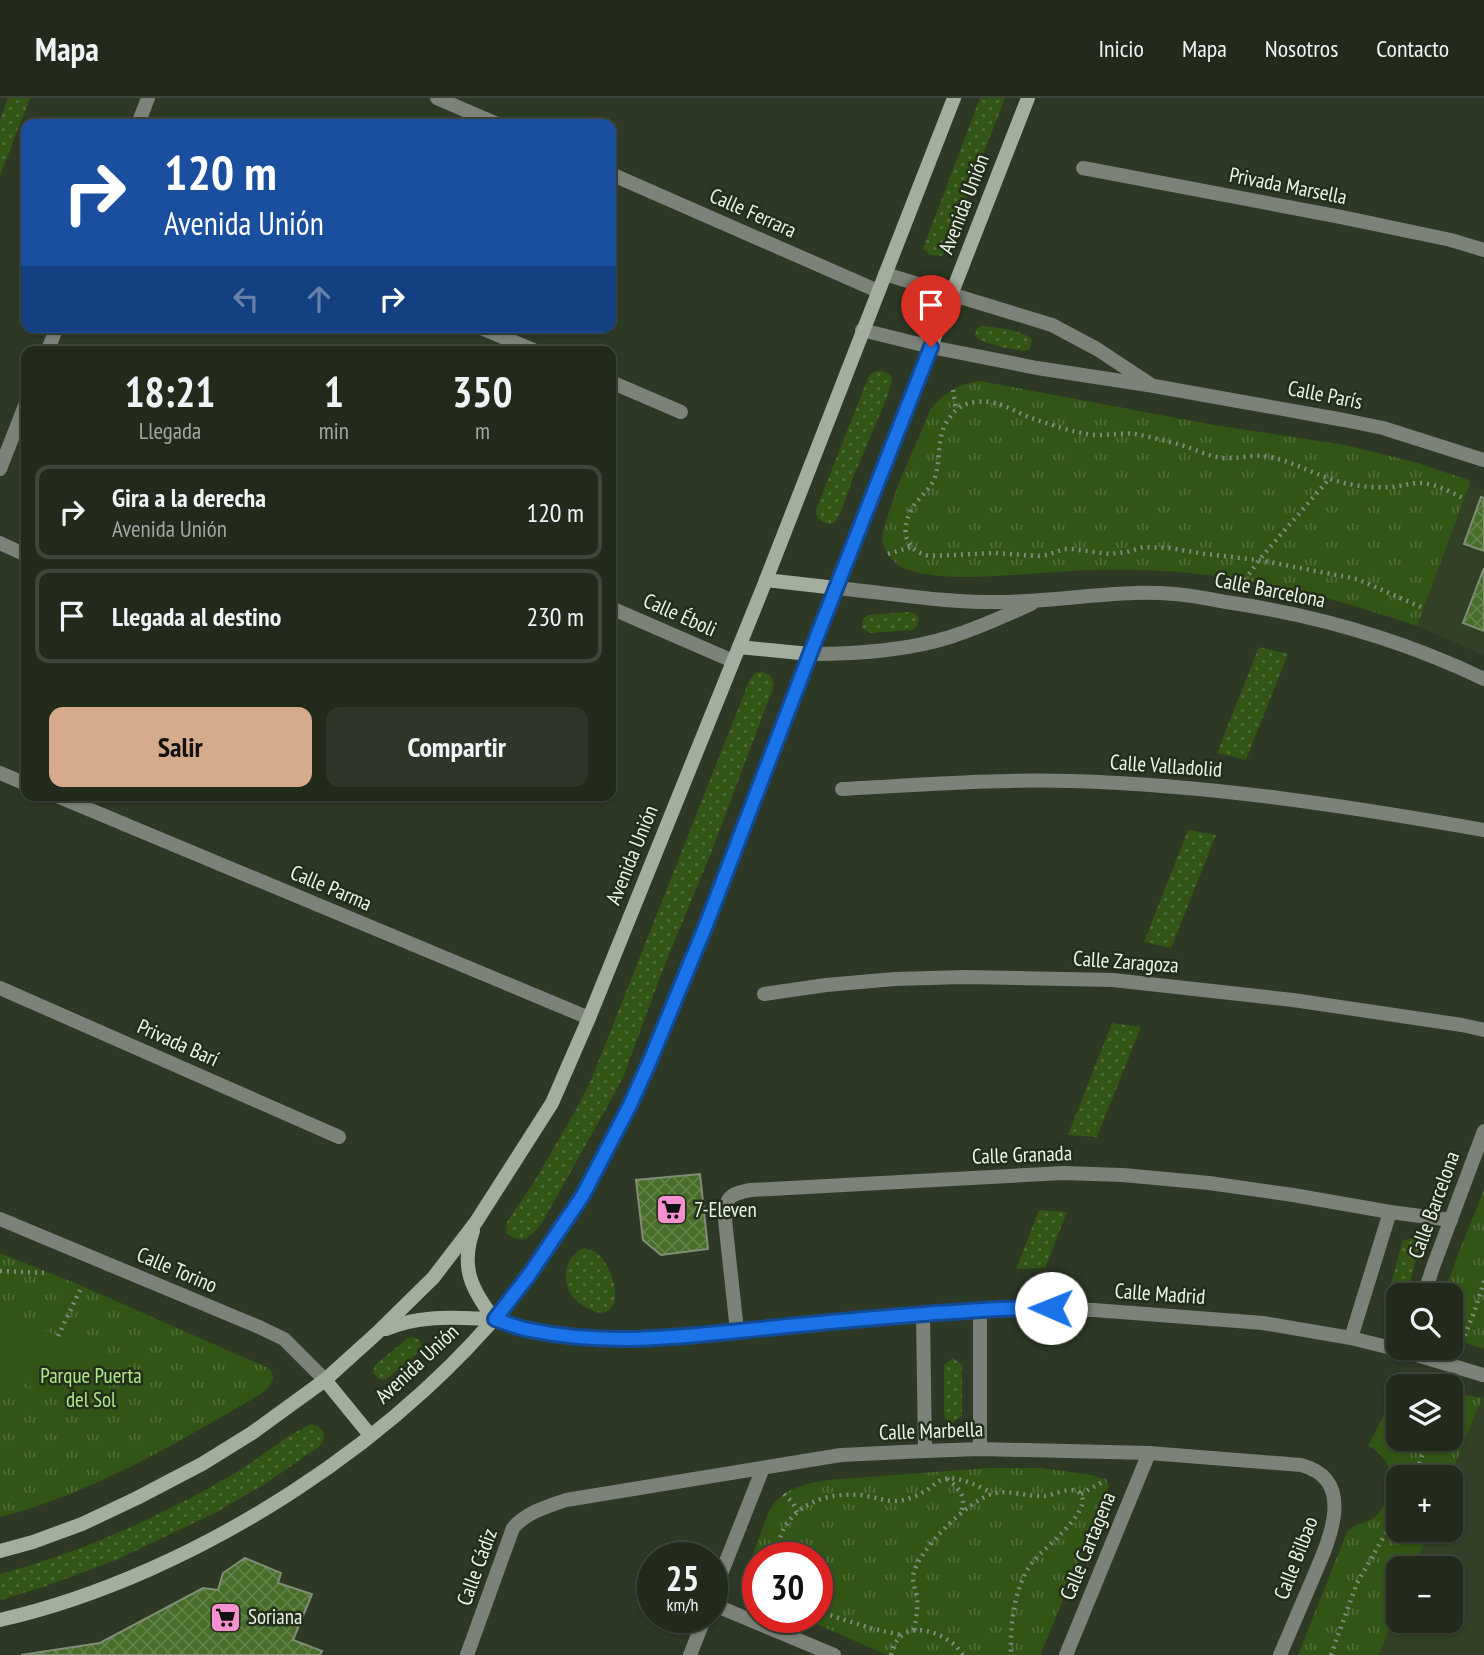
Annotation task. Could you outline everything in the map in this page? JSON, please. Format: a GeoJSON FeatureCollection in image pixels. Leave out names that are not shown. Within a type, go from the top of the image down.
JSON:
{"type":"FeatureCollection","features":[{"type":"Feature","properties":{"kind":"street"},"geometry":{"type":"LineString","coordinates":[[140,119],[148,98]]}},
{"type":"Feature","properties":{"kind":"street"},"geometry":{"type":"LineString","coordinates":[[437,98],[485,119]]}},
{"type":"Feature","properties":{"kind":"street","name":"Avenida Unión"},"geometry":{"type":"LineString","coordinates":[[0,1551],[82,1524],[202,1464],[252,1433],[325,1380],[377,1333],[433,1278],[476,1222],[552,1103],[589,1018],[766,580],[954,98]]}},
{"type":"Feature","properties":{"kind":"street","name":"Avenida Unión"},"geometry":{"type":"LineString","coordinates":[[0,1620],[39,1611],[149,1569],[212,1539],[279,1502],[370,1435],[441,1374],[495,1319],[537,1264],[583,1195],[659,1042],[1028,98]]}},
{"type":"Feature","properties":{"kind":"street","name":"Privada Marsella"},"geometry":{"type":"LineString","coordinates":[[1083,168],[1451,240],[1484,250]]}},
{"type":"Feature","properties":{"kind":"street","name":"Calle Ferrara"},"geometry":{"type":"LineString","coordinates":[[616,176],[878,290]]}},
{"type":"Feature","properties":{"kind":"street","name":"Calle París"},"geometry":{"type":"LineString","coordinates":[[885,274],[1052,325],[1097,349],[1154,386]]}},
{"type":"Feature","properties":{"kind":"street","name":"Calle París"},"geometry":{"type":"LineString","coordinates":[[862,330],[1037,368],[1344,420],[1484,460]]}},
{"type":"Feature","properties":{"kind":"street"},"geometry":{"type":"LineString","coordinates":[[494,333],[524,346]]}},
{"type":"Feature","properties":{"kind":"street"},"geometry":{"type":"LineString","coordinates":[[616,384],[681,412]]}},
{"type":"Feature","properties":{"kind":"street"},"geometry":{"type":"LineString","coordinates":[[0,469],[21,416]]}},
{"type":"Feature","properties":{"kind":"street"},"geometry":{"type":"LineString","coordinates":[[0,543],[21,553]]}},
{"type":"Feature","properties":{"kind":"street"},"geometry":{"type":"LineString","coordinates":[[766,580],[836,588]]}},
{"type":"Feature","properties":{"kind":"street","name":"Calle Barcelona"},"geometry":{"type":"LineString","coordinates":[[836,588],[972,602],[1039,601],[1142,593],[1176,594],[1274,609],[1350,628],[1409,647],[1484,679]]}},
{"type":"Feature","properties":{"kind":"street","name":"Calle Barcelona"},"geometry":{"type":"LineString","coordinates":[[810,654],[844,654],[949,638],[1039,601]]}},
{"type":"Feature","properties":{"kind":"street","name":"Calle Éboli"},"geometry":{"type":"LineString","coordinates":[[616,610],[733,662]]}},
{"type":"Feature","properties":{"kind":"street"},"geometry":{"type":"LineString","coordinates":[[739,647],[810,654]]}},
{"type":"Feature","properties":{"kind":"street"},"geometry":{"type":"LineString","coordinates":[[0,773],[21,781]]}},
{"type":"Feature","properties":{"kind":"street","name":"Calle Valladolid"},"geometry":{"type":"LineString","coordinates":[[842,789],[995,780],[1167,786],[1233,791],[1484,831]]}},
{"type":"Feature","properties":{"kind":"street","name":"Calle Parma"},"geometry":{"type":"LineString","coordinates":[[69,801],[589,1018]]}},
{"type":"Feature","properties":{"kind":"street","name":"Calle Zaragoza"},"geometry":{"type":"LineString","coordinates":[[764,994],[826,985],[907,979],[965,977],[1113,980],[1293,1000],[1484,1030]]}},
{"type":"Feature","properties":{"kind":"street","name":"Privada Barí"},"geometry":{"type":"LineString","coordinates":[[0,988],[339,1137]]}},
{"type":"Feature","properties":{"kind":"street","name":"Calle Barcelona"},"geometry":{"type":"LineString","coordinates":[[1428,1283],[1484,1131]]}},
{"type":"Feature","properties":{"kind":"street","name":"Calle Granada"},"geometry":{"type":"LineString","coordinates":[[737,1331],[725,1203],[733,1194],[751,1189],[1063,1173],[1123,1175],[1209,1183],[1451,1220]]}},
{"type":"Feature","properties":{"kind":"street","name":"Calle Barcelona"},"geometry":{"type":"LineString","coordinates":[[1351,1338],[1390,1212]]}},
{"type":"Feature","properties":{"kind":"street","name":"Calle Torino"},"geometry":{"type":"LineString","coordinates":[[0,1219],[258,1326],[284,1339],[325,1380]]}},
{"type":"Feature","properties":{"kind":"street"},"geometry":{"type":"LineString","coordinates":[[476,1222],[469,1240],[467,1271],[478,1298],[495,1319]]}},
{"type":"Feature","properties":{"kind":"street","name":"Calle Madrid"},"geometry":{"type":"LineString","coordinates":[[495,1319],[529,1330],[593,1339],[632,1339],[684,1337],[923,1314],[1029,1308],[1178,1316],[1263,1324],[1386,1345]]}},
{"type":"Feature","properties":{"kind":"street"},"geometry":{"type":"LineString","coordinates":[[980,1310],[980,1449]]}},
{"type":"Feature","properties":{"kind":"street"},"geometry":{"type":"LineString","coordinates":[[923,1314],[925,1451]]}},
{"type":"Feature","properties":{"kind":"street"},"geometry":{"type":"LineString","coordinates":[[377,1333],[403,1322],[425,1318],[495,1319]]}},
{"type":"Feature","properties":{"kind":"street","name":"Calle Madrid"},"geometry":{"type":"LineString","coordinates":[[1438,1360],[1483,1375]]}},
{"type":"Feature","properties":{"kind":"street"},"geometry":{"type":"LineString","coordinates":[[325,1380],[370,1435]]}},
{"type":"Feature","properties":{"kind":"street","name":"Calle Marbella"},"geometry":{"type":"LineString","coordinates":[[543,1508],[566,1500],[841,1455],[925,1451],[980,1449],[1149,1453],[1301,1465],[1323,1476]]}},
{"type":"Feature","properties":{"kind":"street","name":"Calle Cartagena"},"geometry":{"type":"LineString","coordinates":[[1066,1655],[1149,1453]]}},
{"type":"Feature","properties":{"kind":"street"},"geometry":{"type":"LineString","coordinates":[[728,1557],[763,1468]]}},
{"type":"Feature","properties":{"kind":"street","name":"Calle Bilbao"},"geometry":{"type":"LineString","coordinates":[[1280,1655],[1327,1545],[1333,1524],[1335,1504],[1323,1476]]}},
{"type":"Feature","properties":{"kind":"street","name":"Calle Cádiz"},"geometry":{"type":"LineString","coordinates":[[467,1655],[513,1528],[520,1520],[543,1508]]}},
{"type":"Feature","properties":{"kind":"street"},"geometry":{"type":"LineString","coordinates":[[728,1611],[834,1655]]}},
{"type":"Feature","properties":{"kind":"street"},"geometry":{"type":"LineString","coordinates":[[690,1655],[699,1633]]}},
{"type":"Feature","properties":{"kind":"path"},"geometry":{"type":"LineString","coordinates":[[953,390],[956,409]]}},
{"type":"Feature","properties":{"kind":"path"},"geometry":{"type":"LineString","coordinates":[[1421,607],[1357,579],[1259,560],[1154,547],[1110,554],[1064,549],[1038,556],[987,553],[924,555],[911,547],[905,537],[908,517],[934,478],[942,429],[956,409],[987,401],[1007,406],[1033,419],[1090,434],[1142,436],[1222,458],[1262,456],[1351,485],[1391,487],[1409,483],[1428,484],[1462,498]]}},
{"type":"Feature","properties":{"kind":"path"},"geometry":{"type":"LineString","coordinates":[[1245,580],[1329,479]]}},
{"type":"Feature","properties":{"kind":"path"},"geometry":{"type":"LineString","coordinates":[[888,554],[911,547]]}},
{"type":"Feature","properties":{"kind":"path"},"geometry":{"type":"LineString","coordinates":[[0,1271],[47,1273]]}},
{"type":"Feature","properties":{"kind":"path"},"geometry":{"type":"LineString","coordinates":[[1463,1340],[1484,1281]]}},
{"type":"Feature","properties":{"kind":"path"},"geometry":{"type":"LineString","coordinates":[[58,1336],[82,1286]]}},
{"type":"Feature","properties":{"kind":"path"},"geometry":{"type":"LineString","coordinates":[[944,1472],[963,1497],[959,1516]]}},
{"type":"Feature","properties":{"kind":"path"},"geometry":{"type":"LineString","coordinates":[[778,1542],[782,1530],[797,1512],[817,1501],[863,1495],[897,1501],[920,1494],[947,1479],[961,1480],[993,1493]]}},
{"type":"Feature","properties":{"kind":"path"},"geometry":{"type":"LineString","coordinates":[[914,1630],[918,1612],[913,1577],[916,1567],[934,1539],[970,1505],[993,1493],[1047,1496],[1070,1490],[1081,1494],[1106,1480]]}},
{"type":"Feature","properties":{"kind":"path"},"geometry":{"type":"LineString","coordinates":[[784,1494],[797,1512]]}},
{"type":"Feature","properties":{"kind":"path"},"geometry":{"type":"LineString","coordinates":[[1011,1655],[1015,1606],[1029,1567],[1075,1518],[1082,1506],[1081,1494]]}},
{"type":"Feature","properties":{"kind":"path"},"geometry":{"type":"LineString","coordinates":[[1331,1655],[1357,1583],[1386,1533]]}},
{"type":"Feature","properties":{"kind":"path"},"geometry":{"type":"LineString","coordinates":[[833,1616],[901,1635],[923,1630],[954,1644],[963,1655]]}},
{"type":"Feature","properties":{"kind":"path"},"geometry":{"type":"LineString","coordinates":[[891,1655],[901,1635]]}},
{"type":"Feature","properties":{"kind":"shaded area"},"geometry":{"type":"Polygon","coordinates":[[[1470,485],[1484,490],[1484,655],[1417,626],[1470,485]]]}},
{"type":"Feature","properties":{"kind":"shaded area"},"geometry":{"type":"Polygon","coordinates":[[[1484,1393],[1484,1655],[1379,1655],[1388,1633],[1463,1633],[1463,1556],[1419,1556],[1424,1542],[1463,1542],[1463,1465],[1455,1465],[1461,1451],[1463,1451],[1484,1393]]]}},
{"type":"Feature","properties":{"kind":"green space"},"geometry":{"type":"Polygon","coordinates":[[[8,98],[30,98],[0,176],[0,120],[8,98]]]}},
{"type":"Feature","properties":{"kind":"green space"},"geometry":{"type":"Polygon","coordinates":[[[980,98],[1005,98],[945,252],[941,256],[930,255],[923,249],[980,98]]]}},
{"type":"Feature","properties":{"kind":"green space"},"geometry":{"type":"Polygon","coordinates":[[[982,326],[1020,333],[1032,339],[1030,349],[1024,351],[1001,347],[979,340],[975,335],[977,328],[982,326]]]}},
{"type":"Feature","properties":{"kind":"green space"},"geometry":{"type":"Polygon","coordinates":[[[880,370],[892,378],[888,395],[840,514],[835,522],[825,523],[818,519],[817,507],[868,378],[880,370]]]}},
{"type":"Feature","properties":{"kind":"green space"},"geometry":{"type":"Polygon","coordinates":[[[980,381],[1214,425],[1345,445],[1418,463],[1471,481],[1417,626],[1304,593],[1218,576],[1123,570],[957,577],[919,573],[903,568],[891,558],[882,540],[901,477],[930,410],[952,390],[980,381]]]}},
{"type":"Feature","properties":{"kind":"green space"},"geometry":{"type":"Polygon","coordinates":[[[910,612],[916,614],[919,619],[916,628],[912,630],[870,633],[862,628],[863,619],[868,615],[910,612]]]}},
{"type":"Feature","properties":{"kind":"green space"},"geometry":{"type":"Polygon","coordinates":[[[1259,647],[1288,654],[1246,760],[1217,753],[1259,647]]]}},
{"type":"Feature","properties":{"kind":"green space"},"geometry":{"type":"Polygon","coordinates":[[[761,671],[771,676],[774,684],[772,691],[624,1075],[543,1221],[527,1238],[512,1237],[506,1233],[507,1222],[534,1182],[592,1078],[750,679],[761,671]]]}},
{"type":"Feature","properties":{"kind":"green space"},"geometry":{"type":"Polygon","coordinates":[[[1188,830],[1216,835],[1171,948],[1144,942],[1188,830]]]}},
{"type":"Feature","properties":{"kind":"green space"},"geometry":{"type":"Polygon","coordinates":[[[1112,1023],[1141,1027],[1097,1137],[1068,1135],[1112,1023]]]}},
{"type":"Feature","properties":{"kind":"green space"},"geometry":{"type":"Polygon","coordinates":[[[1484,1190],[1484,1349],[1463,1342],[1463,1283],[1447,1283],[1484,1190]]]}},
{"type":"Feature","properties":{"kind":"green space"},"geometry":{"type":"Polygon","coordinates":[[[1039,1210],[1067,1212],[1045,1268],[1016,1269],[1039,1210]]]}},
{"type":"Feature","properties":{"kind":"green space"},"geometry":{"type":"Polygon","coordinates":[[[1412,1238],[1419,1247],[1410,1283],[1391,1283],[1402,1242],[1412,1238]]]}},
{"type":"Feature","properties":{"kind":"green space"},"geometry":{"type":"Polygon","coordinates":[[[584,1248],[599,1255],[611,1274],[615,1298],[613,1305],[605,1312],[595,1312],[584,1306],[573,1298],[568,1289],[566,1275],[569,1261],[584,1248]]]}},
{"type":"Feature","properties":{"kind":"green space","name":"Parque Puerta del Sol"},"geometry":{"type":"Polygon","coordinates":[[[0,1253],[268,1368],[273,1379],[261,1394],[135,1464],[69,1494],[0,1517],[0,1253]]]}},
{"type":"Feature","properties":{"kind":"green space"},"geometry":{"type":"Polygon","coordinates":[[[4,1313],[106,1357],[83,1409],[0,1373],[0,1322],[4,1313]]]}},
{"type":"Feature","properties":{"kind":"green space"},"geometry":{"type":"Polygon","coordinates":[[[414,1337],[421,1342],[420,1351],[388,1378],[379,1379],[373,1372],[375,1365],[408,1338],[414,1337]]]}},
{"type":"Feature","properties":{"kind":"green space"},"geometry":{"type":"Polygon","coordinates":[[[953,1358],[962,1365],[962,1416],[952,1423],[944,1416],[944,1365],[953,1358]]]}},
{"type":"Feature","properties":{"kind":"green space"},"geometry":{"type":"Polygon","coordinates":[[[1463,1394],[1482,1398],[1463,1445],[1463,1394]]]}},
{"type":"Feature","properties":{"kind":"green space"},"geometry":{"type":"Polygon","coordinates":[[[1386,1411],[1386,1451],[1461,1451],[1455,1465],[1388,1465],[1378,1452],[1368,1446],[1386,1411]]]}},
{"type":"Feature","properties":{"kind":"green space"},"geometry":{"type":"Polygon","coordinates":[[[311,1424],[323,1431],[321,1445],[268,1482],[215,1513],[116,1560],[0,1600],[0,1574],[91,1544],[150,1518],[235,1473],[311,1424]]]}},
{"type":"Feature","properties":{"kind":"green space"},"geometry":{"type":"Polygon","coordinates":[[[988,1468],[1042,1468],[1092,1475],[1106,1480],[1109,1485],[1040,1655],[887,1655],[833,1631],[833,1542],[758,1542],[768,1514],[778,1499],[793,1489],[828,1480],[988,1468]]]}},
{"type":"Feature","properties":{"kind":"green space"},"geometry":{"type":"Polygon","coordinates":[[[1386,1502],[1386,1542],[1424,1542],[1419,1556],[1386,1556],[1388,1633],[1379,1655],[1298,1655],[1347,1532],[1369,1521],[1386,1502]]]}},
{"type":"Feature","properties":{"kind":"building"},"geometry":{"type":"Polygon","coordinates":[[[1481,497],[1484,498],[1484,551],[1464,544],[1481,497]]]}},
{"type":"Feature","properties":{"kind":"building"},"geometry":{"type":"Polygon","coordinates":[[[1484,568],[1484,631],[1463,623],[1484,568]]]}},
{"type":"Feature","properties":{"kind":"building","name":"7-Eleven"},"geometry":{"type":"Polygon","coordinates":[[[700,1174],[708,1249],[661,1255],[643,1240],[636,1180],[700,1174]]]}},
{"type":"Feature","properties":{"kind":"building","name":"Soriana"},"geometry":{"type":"Polygon","coordinates":[[[245,1558],[281,1573],[278,1583],[312,1594],[293,1640],[322,1651],[320,1655],[21,1655],[100,1643],[203,1588],[218,1590],[223,1573],[245,1558]]]}},
{"type":"Feature","properties":{"kind":"place","name":"7-Eleven"},"geometry":{"type":"Point","coordinates":[671,1210]}},
{"type":"Feature","properties":{"kind":"place","name":"Soriana"},"geometry":{"type":"Point","coordinates":[225,1617]}},
{"type":"Feature","properties":{"kind":"route"},"geometry":{"type":"LineString","coordinates":[[931,347],[706,925],[649,1063],[583,1195],[545,1253],[495,1319],[529,1330],[615,1340],[684,1337],[1000,1308],[1051,1308]]}}]}
